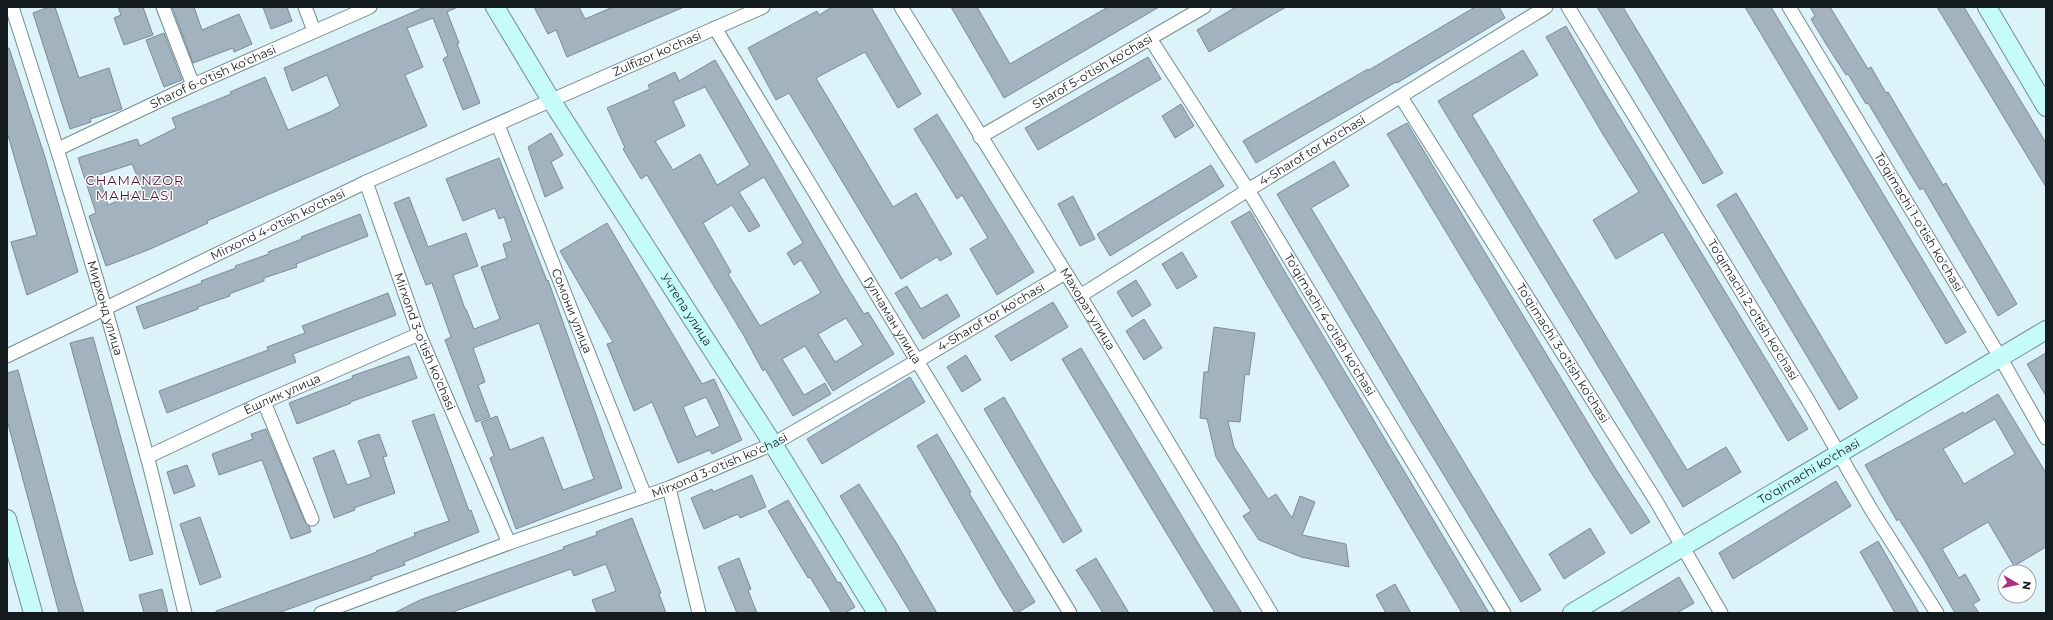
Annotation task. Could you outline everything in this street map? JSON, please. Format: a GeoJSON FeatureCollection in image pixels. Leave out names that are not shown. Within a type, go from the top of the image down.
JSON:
{"type":"FeatureCollection","features":[{"type":"Feature","properties":{"kind":"street","name":"Мирхонд улица"},"geometry":{"type":"LineString","coordinates":[[12,7],[58,149],[147,457],[185,613]]}},
{"type":"Feature","properties":{"kind":"street"},"geometry":{"type":"LineString","coordinates":[[163,7],[193,85]]}},
{"type":"Feature","properties":{"kind":"street"},"geometry":{"type":"LineString","coordinates":[[305,7],[314,31]]}},
{"type":"Feature","properties":{"kind":"street","name":"Sharof 6-o'tish ko'chasi"},"geometry":{"type":"LineString","coordinates":[[58,149],[193,85],[370,7]]}},
{"type":"Feature","properties":{"kind":"street","name":"Учтепа улица"},"geometry":{"type":"LineString","coordinates":[[495,7],[551,100],[773,444],[877,613]]}},
{"type":"Feature","properties":{"kind":"street","name":"Zulfizor ko'chasi"},"geometry":{"type":"LineString","coordinates":[[551,100],[763,7]]}},
{"type":"Feature","properties":{"kind":"street","name":"Махорат улица"},"geometry":{"type":"LineString","coordinates":[[901,7],[980,137],[1080,296],[1271,613]]}},
{"type":"Feature","properties":{"kind":"street","name":"Sharof 5-o'tish ko'chasi"},"geometry":{"type":"LineString","coordinates":[[980,137],[1151,40],[1204,7]]}},
{"type":"Feature","properties":{"kind":"street","name":"4-Sharof tor ko'chasi"},"geometry":{"type":"LineString","coordinates":[[1080,296],[1248,190],[1546,7]]}},
{"type":"Feature","properties":{"kind":"street","name":"To'qimachi 2-o'tish ko'chasi"},"geometry":{"type":"LineString","coordinates":[[1568,7],[1872,511],[1937,613]]}},
{"type":"Feature","properties":{"kind":"street","name":"To'qimachi 1-o'tish ko'chasi"},"geometry":{"type":"LineString","coordinates":[[1790,7],[2000,357],[2046,438]]}},
{"type":"Feature","properties":{"kind":"street"},"geometry":{"type":"LineString","coordinates":[[1987,7],[2044,100]]}},
{"type":"Feature","properties":{"kind":"street","name":"Гулчаман улица"},"geometry":{"type":"LineString","coordinates":[[715,28],[1070,613]]}},
{"type":"Feature","properties":{"kind":"street","name":"To'qimachi 4-o'tish ko'chasi"},"geometry":{"type":"LineString","coordinates":[[1151,40],[1248,190],[1504,613]]}},
{"type":"Feature","properties":{"kind":"street","name":"To'qimachi 3-o'tish ko'chasi"},"geometry":{"type":"LineString","coordinates":[[1401,96],[1682,546],[1721,613]]}},
{"type":"Feature","properties":{"kind":"street","name":"Mirxond 4-o'tish ko'chasi"},"geometry":{"type":"LineString","coordinates":[[7,356],[105,310],[366,182],[498,125],[551,100]]}},
{"type":"Feature","properties":{"kind":"street","name":"Сомони улица"},"geometry":{"type":"LineString","coordinates":[[498,125],[645,496]]}},
{"type":"Feature","properties":{"kind":"street","name":"Mirxond 3-o'tish ko'chasi"},"geometry":{"type":"LineString","coordinates":[[366,182],[419,334],[509,543]]}},
{"type":"Feature","properties":{"kind":"street","name":"4-Sharof tor ko'chasi"},"geometry":{"type":"LineString","coordinates":[[917,361],[1065,272]]}},
{"type":"Feature","properties":{"kind":"street","name":"To'qimachi ko'chasi"},"geometry":{"type":"LineString","coordinates":[[1572,613],[2046,330]]}},
{"type":"Feature","properties":{"kind":"street","name":"Ёшлик улица"},"geometry":{"type":"LineString","coordinates":[[147,457],[264,402],[419,334]]}},
{"type":"Feature","properties":{"kind":"street","name":"Mirxond 3-o'tish ko'chasi"},"geometry":{"type":"LineString","coordinates":[[321,613],[354,607],[509,543],[669,488],[773,444],[917,361]]}},
{"type":"Feature","properties":{"kind":"street"},"geometry":{"type":"LineString","coordinates":[[264,402],[312,519]]}},
{"type":"Feature","properties":{"kind":"street"},"geometry":{"type":"LineString","coordinates":[[669,488],[699,613]]}},
{"type":"Feature","properties":{"kind":"street"},"geometry":{"type":"LineString","coordinates":[[7,519],[33,613]]}},
{"type":"Feature","properties":{"kind":"building"},"geometry":{"type":"Polygon","coordinates":[[[49,7],[55,7],[79,78],[109,68],[122,109],[90,119],[91,122],[70,129],[33,13],[49,7]]]}},
{"type":"Feature","properties":{"kind":"building"},"geometry":{"type":"Polygon","coordinates":[[[118,7],[143,7],[153,35],[124,45],[114,18],[121,15],[118,7]]]}},
{"type":"Feature","properties":{"kind":"building"},"geometry":{"type":"Polygon","coordinates":[[[172,7],[194,7],[202,30],[239,14],[252,44],[234,52],[233,48],[193,63],[172,7]]]}},
{"type":"Feature","properties":{"kind":"building"},"geometry":{"type":"Polygon","coordinates":[[[263,7],[287,7],[292,21],[271,29],[263,7]]]}},
{"type":"Feature","properties":{"kind":"building"},"geometry":{"type":"Polygon","coordinates":[[[425,7],[458,7],[447,12],[459,43],[457,44],[480,103],[463,110],[443,59],[448,56],[433,18],[407,28],[423,67],[405,75],[427,126],[207,221],[208,223],[148,250],[106,266],[89,216],[96,213],[78,158],[137,139],[140,146],[176,128],[172,118],[231,94],[230,92],[265,77],[288,130],[330,112],[340,106],[327,75],[292,91],[284,68],[425,7]],[[132,164],[98,175],[108,205],[143,190],[132,164]]]}},
{"type":"Feature","properties":{"kind":"building"},"geometry":{"type":"Polygon","coordinates":[[[534,7],[579,7],[585,19],[613,7],[684,7],[567,57],[556,30],[548,34],[534,7]]]}},
{"type":"Feature","properties":{"kind":"building"},"geometry":{"type":"Polygon","coordinates":[[[832,7],[871,7],[921,94],[898,108],[865,52],[816,78],[893,207],[916,193],[952,254],[940,261],[937,257],[901,279],[789,93],[776,100],[748,48],[817,11],[819,15],[832,7]]]}},
{"type":"Feature","properties":{"kind":"building"},"geometry":{"type":"Polygon","coordinates":[[[951,7],[977,7],[1010,64],[1108,7],[1159,7],[1004,98],[951,7]]]}},
{"type":"Feature","properties":{"kind":"building"},"geometry":{"type":"Polygon","coordinates":[[[1236,7],[1286,7],[1209,52],[1197,30],[1236,7]]]}},
{"type":"Feature","properties":{"kind":"building"},"geometry":{"type":"Polygon","coordinates":[[[1475,7],[1499,7],[1505,18],[1397,83],[1396,82],[1256,163],[1243,141],[1368,69],[1369,70],[1475,7]]]}},
{"type":"Feature","properties":{"kind":"building"},"geometry":{"type":"Polygon","coordinates":[[[1597,7],[1623,7],[1723,173],[1703,184],[1597,7]]]}},
{"type":"Feature","properties":{"kind":"building"},"geometry":{"type":"Polygon","coordinates":[[[1745,7],[1771,7],[1966,332],[1946,344],[1745,7]]]}},
{"type":"Feature","properties":{"kind":"building"},"geometry":{"type":"Polygon","coordinates":[[[1810,7],[1830,7],[1868,69],[1871,67],[1886,93],[1888,92],[1943,185],[1946,183],[2017,304],[1998,316],[1923,188],[1920,190],[1868,103],[1866,104],[1848,74],[1846,75],[1826,44],[1811,19],[1815,16],[1810,7]]]}},
{"type":"Feature","properties":{"kind":"building"},"geometry":{"type":"Polygon","coordinates":[[[1937,7],[1964,7],[2046,143],[2046,187],[1937,7]]]}},
{"type":"Feature","properties":{"kind":"building"},"geometry":{"type":"Polygon","coordinates":[[[1566,26],[1603,90],[1808,429],[1788,441],[1663,232],[1616,259],[1593,220],[1639,192],[1604,136],[1546,37],[1566,26]]]}},
{"type":"Feature","properties":{"kind":"building"},"geometry":{"type":"Polygon","coordinates":[[[164,33],[182,80],[164,87],[146,40],[164,33]]]}},
{"type":"Feature","properties":{"kind":"building"},"geometry":{"type":"Polygon","coordinates":[[[7,48],[9,48],[45,157],[78,272],[27,295],[11,242],[37,235],[7,132],[7,48]]]}},
{"type":"Feature","properties":{"kind":"building"},"geometry":{"type":"Polygon","coordinates":[[[1523,50],[1538,75],[1472,115],[1687,470],[1726,447],[1741,472],[1683,507],[1438,101],[1523,50]]]}},
{"type":"Feature","properties":{"kind":"building"},"geometry":{"type":"Polygon","coordinates":[[[1148,57],[1161,79],[1038,150],[1025,128],[1148,57]]]}},
{"type":"Feature","properties":{"kind":"building"},"geometry":{"type":"Polygon","coordinates":[[[715,60],[841,277],[864,314],[868,312],[894,354],[833,391],[805,346],[782,359],[804,395],[825,383],[831,394],[793,416],[765,369],[763,371],[744,336],[647,175],[641,179],[623,149],[625,148],[607,108],[650,89],[648,85],[675,72],[679,81],[715,60]],[[705,87],[673,101],[685,126],[655,141],[673,170],[700,154],[717,185],[750,165],[705,87]],[[764,177],[739,192],[760,226],[749,232],[732,205],[703,223],[731,272],[728,274],[760,326],[821,293],[801,260],[794,265],[787,253],[803,243],[764,177]],[[846,318],[818,334],[835,362],[863,345],[846,318]]]}},
{"type":"Feature","properties":{"kind":"building"},"geometry":{"type":"Polygon","coordinates":[[[1181,104],[1194,126],[1175,138],[1162,116],[1181,104]]]}},
{"type":"Feature","properties":{"kind":"building"},"geometry":{"type":"Polygon","coordinates":[[[937,114],[1034,272],[997,295],[970,249],[988,238],[962,195],[957,199],[914,129],[937,114]]]}},
{"type":"Feature","properties":{"kind":"building"},"geometry":{"type":"Polygon","coordinates":[[[1407,123],[1615,468],[1650,522],[1631,534],[1592,474],[1387,134],[1407,123]]]}},
{"type":"Feature","properties":{"kind":"building"},"geometry":{"type":"Polygon","coordinates":[[[551,133],[563,155],[551,162],[563,188],[545,197],[528,147],[551,133]]]}},
{"type":"Feature","properties":{"kind":"building"},"geometry":{"type":"Polygon","coordinates":[[[499,158],[547,281],[548,280],[622,488],[516,529],[490,458],[494,456],[481,422],[497,416],[510,450],[543,437],[563,490],[594,479],[539,323],[473,348],[485,382],[478,385],[490,417],[476,422],[445,340],[451,337],[432,283],[426,285],[394,203],[409,197],[428,247],[466,233],[478,266],[453,275],[465,309],[474,329],[500,319],[481,267],[507,258],[503,244],[512,241],[504,217],[499,219],[495,208],[463,221],[446,179],[499,158]]]}},
{"type":"Feature","properties":{"kind":"building"},"geometry":{"type":"Polygon","coordinates":[[[1334,161],[1349,186],[1311,208],[1541,590],[1521,602],[1411,421],[1277,194],[1334,161]]]}},
{"type":"Feature","properties":{"kind":"building"},"geometry":{"type":"Polygon","coordinates":[[[1211,165],[1224,186],[1110,256],[1097,234],[1211,165]]]}},
{"type":"Feature","properties":{"kind":"building"},"geometry":{"type":"Polygon","coordinates":[[[1736,193],[1858,398],[1839,410],[1717,205],[1736,193]]]}},
{"type":"Feature","properties":{"kind":"building"},"geometry":{"type":"Polygon","coordinates":[[[1073,196],[1095,239],[1080,246],[1058,204],[1073,196]]]}},
{"type":"Feature","properties":{"kind":"building"},"geometry":{"type":"Polygon","coordinates":[[[1250,211],[1489,613],[1462,613],[1231,222],[1250,211]]]}},
{"type":"Feature","properties":{"kind":"building"},"geometry":{"type":"Polygon","coordinates":[[[360,214],[368,236],[296,264],[297,267],[264,278],[264,281],[229,294],[230,296],[144,329],[136,307],[202,283],[201,281],[236,268],[235,266],[269,254],[268,252],[302,239],[301,237],[360,214]]]}},
{"type":"Feature","properties":{"kind":"building"},"geometry":{"type":"Polygon","coordinates":[[[607,223],[702,384],[714,379],[742,440],[712,454],[710,450],[678,463],[652,402],[634,411],[607,344],[613,342],[560,251],[607,223]],[[706,397],[683,407],[696,437],[720,426],[706,397]]]}},
{"type":"Feature","properties":{"kind":"building"},"geometry":{"type":"Polygon","coordinates":[[[1182,252],[1197,277],[1177,289],[1162,264],[1182,252]]]}},
{"type":"Feature","properties":{"kind":"building"},"geometry":{"type":"Polygon","coordinates":[[[1136,280],[1151,305],[1132,317],[1117,292],[1136,280]]]}},
{"type":"Feature","properties":{"kind":"building"},"geometry":{"type":"Polygon","coordinates":[[[907,286],[921,309],[947,294],[960,316],[923,339],[895,293],[907,286]]]}},
{"type":"Feature","properties":{"kind":"building"},"geometry":{"type":"Polygon","coordinates":[[[388,293],[396,315],[293,354],[296,362],[167,413],[159,391],[268,350],[267,347],[305,333],[302,326],[388,293]]]}},
{"type":"Feature","properties":{"kind":"building"},"geometry":{"type":"Polygon","coordinates":[[[1053,302],[1068,327],[1011,361],[995,336],[1053,302]]]}},
{"type":"Feature","properties":{"kind":"building"},"geometry":{"type":"Polygon","coordinates":[[[1144,319],[1162,348],[1144,360],[1126,331],[1144,319]]]}},
{"type":"Feature","properties":{"kind":"building"},"geometry":{"type":"Polygon","coordinates":[[[1214,327],[1255,333],[1249,375],[1245,374],[1240,422],[1228,421],[1234,447],[1268,499],[1276,494],[1292,518],[1300,496],[1315,502],[1302,535],[1346,544],[1349,567],[1301,557],[1259,540],[1243,516],[1251,511],[1216,457],[1207,419],[1200,418],[1204,372],[1208,372],[1214,327]]]}},
{"type":"Feature","properties":{"kind":"building"},"geometry":{"type":"Polygon","coordinates":[[[93,337],[153,554],[130,561],[70,343],[93,337]]]}},
{"type":"Feature","properties":{"kind":"building"},"geometry":{"type":"Polygon","coordinates":[[[1081,348],[1201,548],[1242,613],[1215,613],[1062,359],[1081,348]]]}},
{"type":"Feature","properties":{"kind":"building"},"geometry":{"type":"Polygon","coordinates":[[[2046,353],[2046,396],[2027,364],[2046,353]]]}},
{"type":"Feature","properties":{"kind":"building"},"geometry":{"type":"Polygon","coordinates":[[[966,355],[981,380],[962,392],[947,367],[966,355]]]}},
{"type":"Feature","properties":{"kind":"building"},"geometry":{"type":"Polygon","coordinates":[[[409,356],[417,378],[350,402],[351,403],[297,424],[289,403],[353,378],[352,376],[409,356]]]}},
{"type":"Feature","properties":{"kind":"building"},"geometry":{"type":"Polygon","coordinates":[[[18,370],[84,613],[59,613],[7,420],[7,373],[18,370]]]}},
{"type":"Feature","properties":{"kind":"building"},"geometry":{"type":"Polygon","coordinates":[[[910,377],[925,402],[822,464],[807,439],[910,377]]]}},
{"type":"Feature","properties":{"kind":"building"},"geometry":{"type":"Polygon","coordinates":[[[1998,394],[2046,473],[2046,547],[2017,564],[2013,564],[1988,522],[1942,549],[1959,578],[1965,574],[1980,600],[1973,604],[1979,613],[1955,613],[1899,519],[1897,521],[1865,465],[1963,412],[1964,414],[1998,394]],[[1995,419],[1943,449],[1964,484],[2015,454],[1995,419]]]}},
{"type":"Feature","properties":{"kind":"building"},"geometry":{"type":"Polygon","coordinates":[[[1004,397],[1082,531],[1063,543],[984,409],[1004,397]]]}},
{"type":"Feature","properties":{"kind":"building"},"geometry":{"type":"Polygon","coordinates":[[[434,414],[469,511],[471,510],[479,532],[404,562],[405,565],[371,577],[372,579],[278,613],[216,613],[216,611],[377,552],[376,551],[415,536],[414,533],[449,521],[412,421],[434,414]]]}},
{"type":"Feature","properties":{"kind":"building"},"geometry":{"type":"Polygon","coordinates":[[[266,429],[305,522],[309,526],[311,532],[291,539],[262,460],[219,475],[212,454],[253,439],[251,434],[266,429]]]}},
{"type":"Feature","properties":{"kind":"building"},"geometry":{"type":"Polygon","coordinates":[[[379,434],[387,456],[383,457],[395,493],[354,508],[355,510],[334,518],[313,458],[334,450],[347,485],[371,477],[358,441],[379,434]]]}},
{"type":"Feature","properties":{"kind":"building"},"geometry":{"type":"Polygon","coordinates":[[[937,434],[971,492],[969,493],[1035,602],[1017,613],[1015,613],[1000,589],[917,446],[937,434]]]}},
{"type":"Feature","properties":{"kind":"building"},"geometry":{"type":"Polygon","coordinates":[[[187,465],[195,486],[174,494],[167,472],[187,465]]]}},
{"type":"Feature","properties":{"kind":"building"},"geometry":{"type":"Polygon","coordinates":[[[752,475],[766,507],[740,518],[738,514],[704,529],[691,498],[712,489],[713,492],[752,475]]]}},
{"type":"Feature","properties":{"kind":"building"},"geometry":{"type":"Polygon","coordinates":[[[1836,481],[1851,506],[1733,579],[1719,553],[1836,481]]]}},
{"type":"Feature","properties":{"kind":"building"},"geometry":{"type":"Polygon","coordinates":[[[859,484],[897,544],[937,613],[911,613],[855,521],[840,496],[859,484]]]}},
{"type":"Feature","properties":{"kind":"building"},"geometry":{"type":"Polygon","coordinates":[[[788,500],[838,583],[840,582],[855,607],[845,613],[832,613],[810,577],[808,578],[768,511],[788,500]]]}},
{"type":"Feature","properties":{"kind":"building"},"geometry":{"type":"Polygon","coordinates":[[[200,517],[221,577],[200,585],[180,524],[200,517]]]}},
{"type":"Feature","properties":{"kind":"building"},"geometry":{"type":"Polygon","coordinates":[[[632,518],[661,593],[659,594],[666,613],[597,613],[592,600],[616,591],[606,564],[574,576],[571,569],[450,613],[394,613],[420,600],[564,549],[563,547],[597,535],[596,532],[632,518]]]}},
{"type":"Feature","properties":{"kind":"building"},"geometry":{"type":"Polygon","coordinates":[[[1590,528],[1605,553],[1564,579],[1549,554],[1590,528]]]}},
{"type":"Feature","properties":{"kind":"building"},"geometry":{"type":"Polygon","coordinates":[[[1878,541],[1919,613],[1895,613],[1860,552],[1878,541]]]}},
{"type":"Feature","properties":{"kind":"building"},"geometry":{"type":"Polygon","coordinates":[[[739,558],[751,589],[748,590],[757,613],[737,613],[718,567],[739,558]]]}},
{"type":"Feature","properties":{"kind":"building"},"geometry":{"type":"Polygon","coordinates":[[[1096,558],[1129,613],[1103,613],[1076,570],[1096,558]]]}},
{"type":"Feature","properties":{"kind":"building"},"geometry":{"type":"Polygon","coordinates":[[[1679,577],[1694,603],[1677,613],[1619,613],[1679,577]]]}},
{"type":"Feature","properties":{"kind":"building"},"geometry":{"type":"Polygon","coordinates":[[[1395,584],[1411,613],[1386,613],[1376,595],[1395,584]]]}},
{"type":"Feature","properties":{"kind":"building"},"geometry":{"type":"Polygon","coordinates":[[[162,589],[168,613],[144,613],[139,595],[162,589]]]}},
{"type":"Feature","properties":{"kind":"district","name":"CHAMANZOR MAHALASI"},"geometry":{"type":"Point","coordinates":[135,188]}}]}
